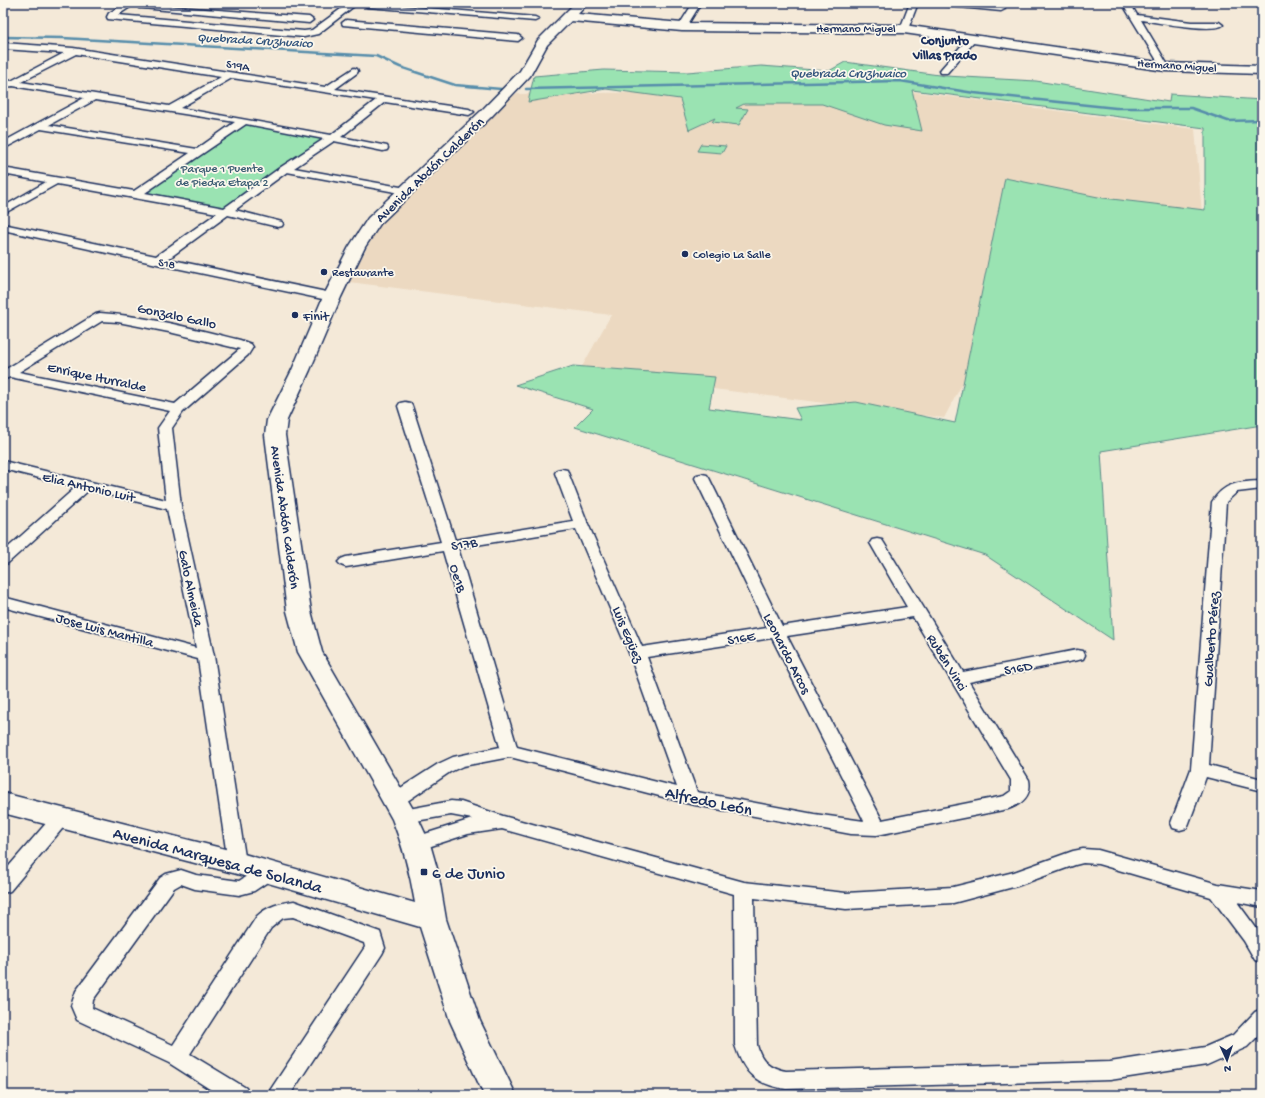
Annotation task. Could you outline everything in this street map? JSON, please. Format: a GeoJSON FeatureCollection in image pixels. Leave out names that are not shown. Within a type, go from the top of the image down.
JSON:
{"type":"FeatureCollection","features":[{"type":"Feature","properties":{"kind":"street"},"geometry":{"type":"LineString","coordinates":[[132,3],[111,17],[304,34],[315,32],[354,3]]}},
{"type":"Feature","properties":{"kind":"street"},"geometry":{"type":"LineString","coordinates":[[426,30],[458,3]]}},
{"type":"Feature","properties":{"kind":"street","name":"Avenida Abdón Calderón"},"geometry":{"type":"LineString","coordinates":[[500,1095],[465,1021],[432,919],[424,872],[416,844],[399,809],[310,652],[299,611],[275,434],[277,420],[301,370],[332,297],[357,247],[374,221],[486,114],[525,72],[542,43],[582,3]]}},
{"type":"Feature","properties":{"kind":"street"},"geometry":{"type":"LineString","coordinates":[[682,27],[697,3]]}},
{"type":"Feature","properties":{"kind":"street"},"geometry":{"type":"LineString","coordinates":[[904,29],[914,3]]}},
{"type":"Feature","properties":{"kind":"street"},"geometry":{"type":"LineString","coordinates":[[938,3],[1001,9]]}},
{"type":"Feature","properties":{"kind":"street"},"geometry":{"type":"LineString","coordinates":[[1126,3],[1165,67]]}},
{"type":"Feature","properties":{"kind":"street"},"geometry":{"type":"LineString","coordinates":[[367,5],[535,19]]}},
{"type":"Feature","properties":{"kind":"street"},"geometry":{"type":"LineString","coordinates":[[142,6],[309,20]]}},
{"type":"Feature","properties":{"kind":"street"},"geometry":{"type":"LineString","coordinates":[[223,13],[234,6]]}},
{"type":"Feature","properties":{"kind":"street","name":"Hermano Miguel"},"geometry":{"type":"LineString","coordinates":[[567,17],[682,27],[904,29],[1165,67],[1262,70]]}},
{"type":"Feature","properties":{"kind":"street"},"geometry":{"type":"LineString","coordinates":[[1135,17],[1184,24],[1219,25]]}},
{"type":"Feature","properties":{"kind":"street"},"geometry":{"type":"LineString","coordinates":[[346,23],[518,38]]}},
{"type":"Feature","properties":{"kind":"street"},"geometry":{"type":"LineString","coordinates":[[944,71],[972,39]]}},
{"type":"Feature","properties":{"kind":"street","name":"S19A"},"geometry":{"type":"LineString","coordinates":[[3,46],[73,51],[382,100],[469,112]]}},
{"type":"Feature","properties":{"kind":"street"},"geometry":{"type":"LineString","coordinates":[[6,85],[73,51]]}},
{"type":"Feature","properties":{"kind":"street"},"geometry":{"type":"LineString","coordinates":[[326,91],[354,71]]}},
{"type":"Feature","properties":{"kind":"street"},"geometry":{"type":"LineString","coordinates":[[171,109],[229,76]]}},
{"type":"Feature","properties":{"kind":"street"},"geometry":{"type":"LineString","coordinates":[[6,85],[244,121],[383,148]]}},
{"type":"Feature","properties":{"kind":"street"},"geometry":{"type":"LineString","coordinates":[[3,146],[93,97]]}},
{"type":"Feature","properties":{"kind":"street"},"geometry":{"type":"LineString","coordinates":[[157,261],[285,169],[333,138],[382,100]]}},
{"type":"Feature","properties":{"kind":"street"},"geometry":{"type":"LineString","coordinates":[[135,195],[244,121]]}},
{"type":"Feature","properties":{"kind":"street"},"geometry":{"type":"LineString","coordinates":[[40,126],[199,152]]}},
{"type":"Feature","properties":{"kind":"street"},"geometry":{"type":"LineString","coordinates":[[285,169],[406,191]]}},
{"type":"Feature","properties":{"kind":"street"},"geometry":{"type":"LineString","coordinates":[[3,170],[226,211],[278,224]]}},
{"type":"Feature","properties":{"kind":"street"},"geometry":{"type":"LineString","coordinates":[[3,211],[56,180]]}},
{"type":"Feature","properties":{"kind":"street","name":"S18"},"geometry":{"type":"LineString","coordinates":[[3,227],[157,261],[332,297]]}},
{"type":"Feature","properties":{"kind":"street","name":"Gonzalo Gallo"},"geometry":{"type":"LineString","coordinates":[[6,375],[100,317],[118,318],[169,328],[236,343],[247,347]]}},
{"type":"Feature","properties":{"kind":"street","name":"Galo Almeida"},"geometry":{"type":"LineString","coordinates":[[237,863],[206,656],[174,506],[165,428],[178,409],[244,352],[247,347]]}},
{"type":"Feature","properties":{"kind":"street","name":"Enrique Iturralde"},"geometry":{"type":"LineString","coordinates":[[6,375],[178,409]]}},
{"type":"Feature","properties":{"kind":"street","name":"Oe1B"},"geometry":{"type":"LineString","coordinates":[[405,406],[449,545],[510,751]]}},
{"type":"Feature","properties":{"kind":"street","name":"Elia Antonio Luit"},"geometry":{"type":"LineString","coordinates":[[3,465],[85,486],[174,506]]}},
{"type":"Feature","properties":{"kind":"street","name":"Luis Egüez"},"geometry":{"type":"LineString","coordinates":[[562,473],[581,524],[637,653],[690,798]]}},
{"type":"Feature","properties":{"kind":"street","name":"Leonardo Arcos"},"geometry":{"type":"LineString","coordinates":[[702,478],[777,632],[877,828]]}},
{"type":"Feature","properties":{"kind":"street","name":"Gualberto Pérez"},"geometry":{"type":"LineString","coordinates":[[1180,823],[1200,769],[1219,502],[1223,494],[1230,489],[1262,485]]}},
{"type":"Feature","properties":{"kind":"street"},"geometry":{"type":"LineString","coordinates":[[3,560],[85,486]]}},
{"type":"Feature","properties":{"kind":"street","name":"S17B"},"geometry":{"type":"LineString","coordinates":[[346,562],[581,524]]}},
{"type":"Feature","properties":{"kind":"street","name":"Rubén Vinci"},"geometry":{"type":"LineString","coordinates":[[877,543],[1020,780]]}},
{"type":"Feature","properties":{"kind":"street","name":"Jose Luis Mantilla"},"geometry":{"type":"LineString","coordinates":[[3,602],[206,656]]}},
{"type":"Feature","properties":{"kind":"street","name":"S16E"},"geometry":{"type":"LineString","coordinates":[[637,653],[917,611]]}},
{"type":"Feature","properties":{"kind":"street","name":"S16D"},"geometry":{"type":"LineString","coordinates":[[958,678],[1078,655]]}},
{"type":"Feature","properties":{"kind":"street","name":"Alfredo León"},"geometry":{"type":"LineString","coordinates":[[399,809],[444,768],[454,763],[474,757],[510,751],[690,798],[814,821],[877,828],[1008,802],[1015,799],[1020,793],[1020,780]]}},
{"type":"Feature","properties":{"kind":"street"},"geometry":{"type":"LineString","coordinates":[[1200,769],[1262,785]]}},
{"type":"Feature","properties":{"kind":"street","name":"Avenida Marquesa de Solanda"},"geometry":{"type":"LineString","coordinates":[[3,803],[237,863],[432,919]]}},
{"type":"Feature","properties":{"kind":"street"},"geometry":{"type":"LineString","coordinates":[[399,809],[461,809],[502,822],[744,889],[846,900],[952,895],[1016,879],[1073,858],[1083,856],[1098,857],[1218,891],[1262,899]]}},
{"type":"Feature","properties":{"kind":"street"},"geometry":{"type":"LineString","coordinates":[[3,886],[61,818]]}},
{"type":"Feature","properties":{"kind":"street"},"geometry":{"type":"LineString","coordinates":[[416,844],[467,827],[502,822]]}},
{"type":"Feature","properties":{"kind":"street"},"geometry":{"type":"LineString","coordinates":[[238,1095],[177,1057],[84,1014],[81,1006],[83,997],[167,883],[173,879],[181,877],[195,882],[239,888],[247,886],[268,872]]}},
{"type":"Feature","properties":{"kind":"street"},"geometry":{"type":"LineString","coordinates":[[744,889],[746,1045],[750,1059],[759,1071],[773,1078],[786,1080],[1110,1071],[1207,1056],[1240,1041],[1262,1018]]}},
{"type":"Feature","properties":{"kind":"street"},"geometry":{"type":"LineString","coordinates":[[1218,891],[1251,935],[1262,954]]}},
{"type":"Feature","properties":{"kind":"street"},"geometry":{"type":"LineString","coordinates":[[177,1057],[264,922],[280,910],[294,909],[373,938],[375,948],[278,1095]]}},
{"type":"Feature","properties":{"kind":"shaded area","name":"Colegio La Salle"},"geometry":{"type":"Polygon","coordinates":[[[893,89],[1195,129],[1203,226],[985,341],[944,418],[579,372],[611,315],[349,282],[378,227],[515,94],[893,89]]]}},
{"type":"Feature","properties":{"kind":"green space"},"geometry":{"type":"Polygon","coordinates":[[[845,62],[946,76],[1036,81],[1169,102],[1170,94],[1262,100],[1262,425],[1101,451],[1113,640],[985,555],[575,427],[593,409],[515,385],[573,366],[715,377],[709,408],[801,420],[795,408],[856,402],[955,423],[1005,178],[1103,198],[1205,210],[1205,128],[912,90],[922,131],[884,125],[822,104],[744,104],[736,108],[748,109],[739,125],[712,122],[715,118],[689,130],[680,99],[606,89],[528,102],[534,76],[604,70],[687,72],[761,66],[829,71],[845,62]]]}},
{"type":"Feature","properties":{"kind":"green space","name":"Parque 1 Puente de Piedra Etapa 2"},"geometry":{"type":"Polygon","coordinates":[[[244,121],[333,138],[226,211],[135,195],[244,121]]]}},
{"type":"Feature","properties":{"kind":"green space"},"geometry":{"type":"Polygon","coordinates":[[[701,144],[726,146],[722,153],[697,151],[701,144]]]}},
{"type":"Feature","properties":{"kind":"waterway","name":"Quebrada Cruzhuaico"},"geometry":{"type":"LineString","coordinates":[[3,37],[63,38],[376,56],[400,67],[455,85],[501,89]]}},
{"type":"Feature","properties":{"kind":"waterway","name":"Quebrada Cruzhuaico"},"geometry":{"type":"LineString","coordinates":[[526,89],[900,81],[974,93],[1116,108],[1191,108],[1228,121],[1262,120]]}},
{"type":"Feature","properties":{"kind":"place","name":"Colegio La Salle"},"geometry":{"type":"Point","coordinates":[685,254]}},
{"type":"Feature","properties":{"kind":"place","name":"Restaurante"},"geometry":{"type":"Point","coordinates":[324,272]}},
{"type":"Feature","properties":{"kind":"place","name":"Finit"},"geometry":{"type":"Point","coordinates":[295,315]}},
{"type":"Feature","properties":{"kind":"place","name":"6 de Junio"},"geometry":{"type":"Point","coordinates":[424,872]}},
{"type":"Feature","properties":{"kind":"district","name":"Conjunto Villas Prado"},"geometry":{"type":"Point","coordinates":[945,46]}}]}
